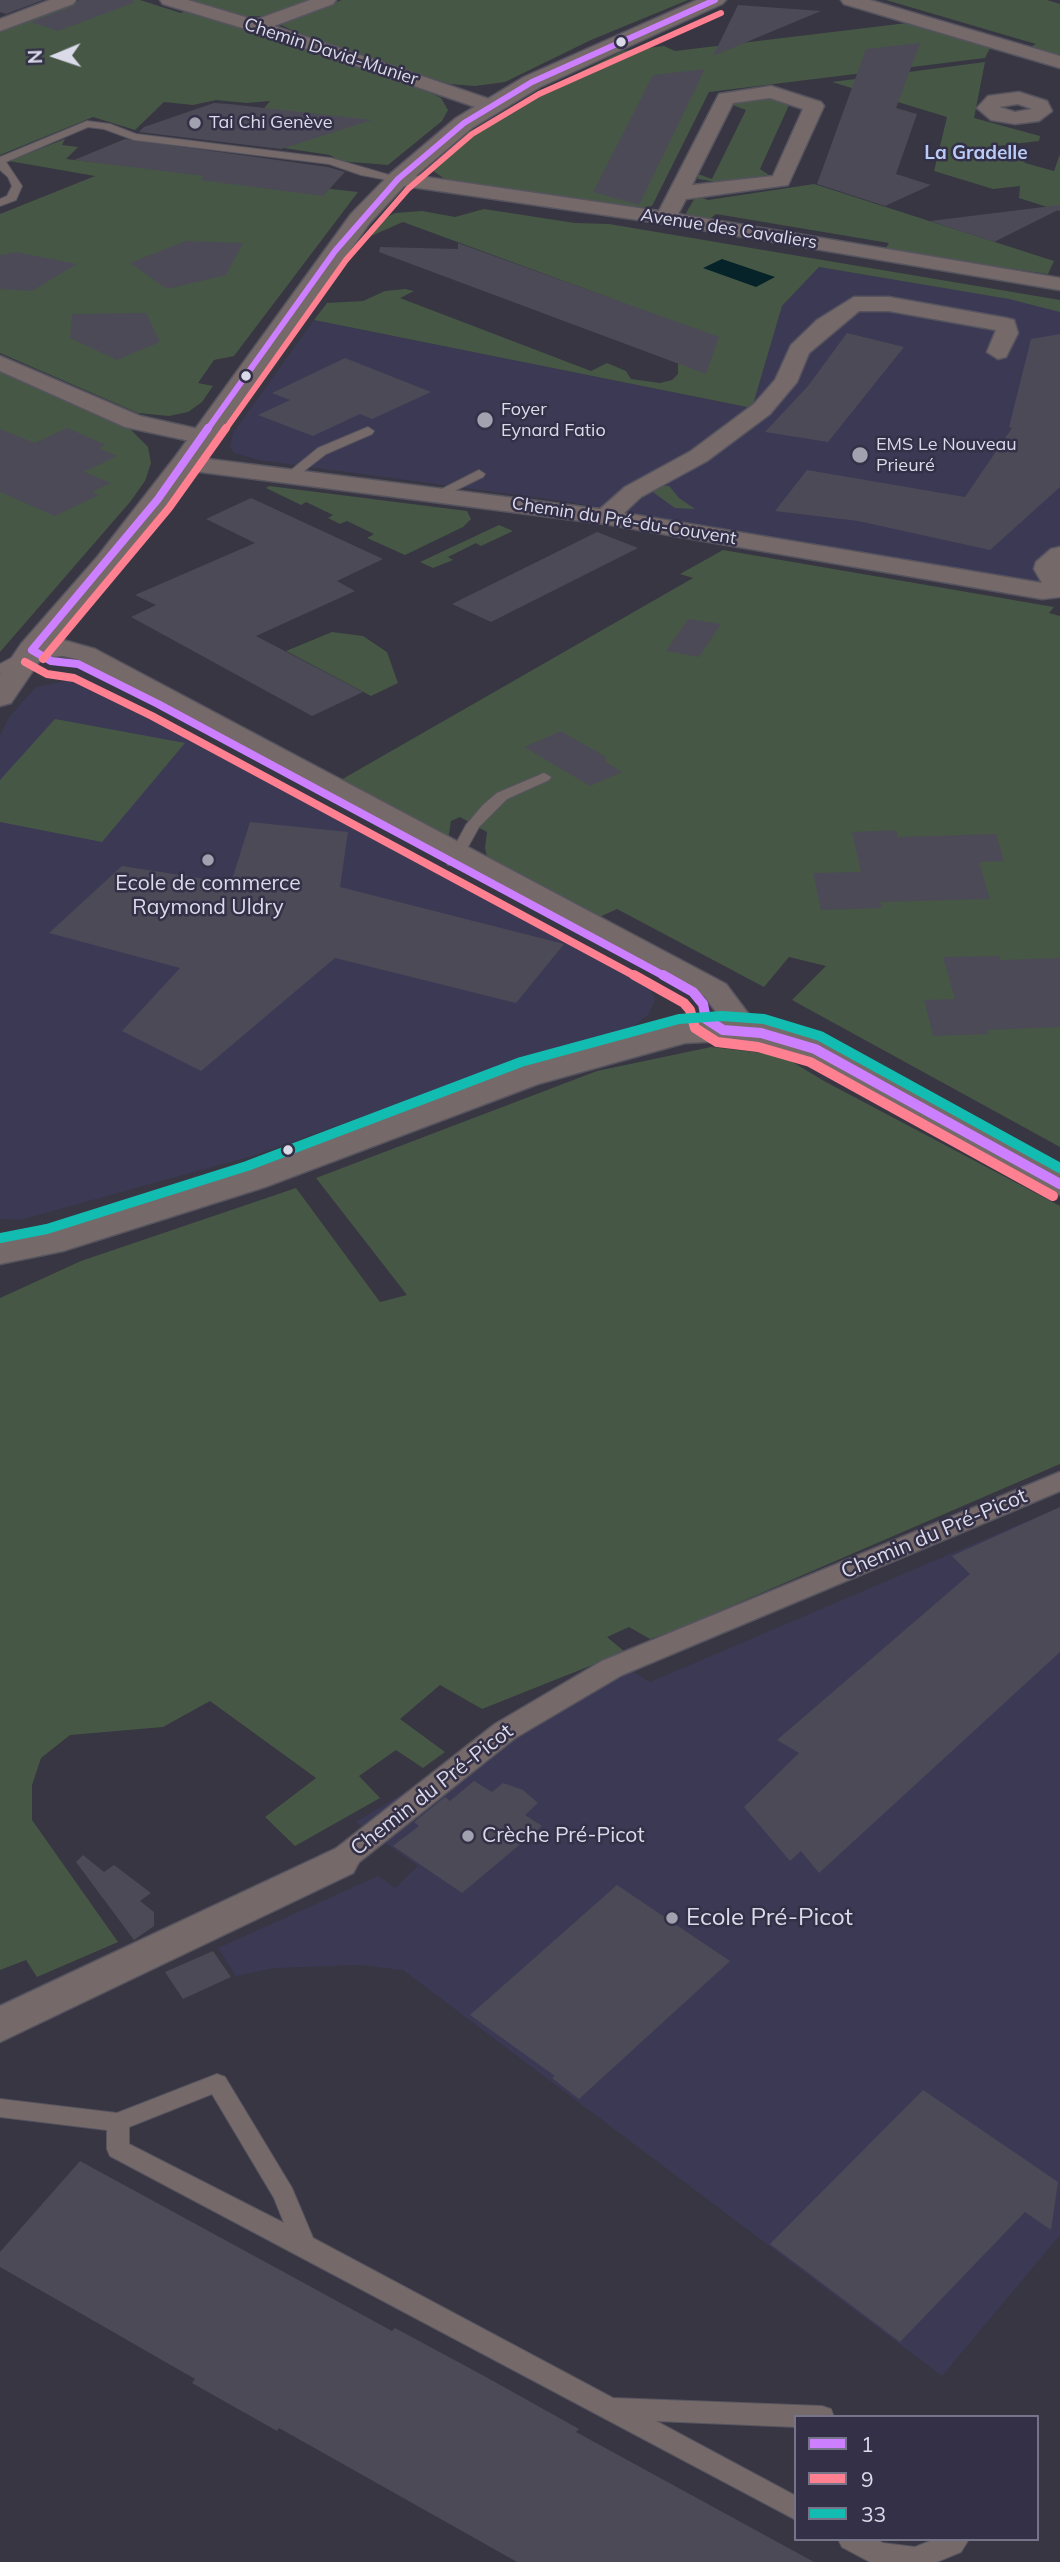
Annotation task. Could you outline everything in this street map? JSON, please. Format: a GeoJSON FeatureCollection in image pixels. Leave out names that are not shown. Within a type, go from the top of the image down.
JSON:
{"type":"FeatureCollection","features":[{"type":"Feature","properties":{"kind":"street"},"geometry":{"type":"LineString","coordinates":[[0,25],[67,0]]}},
{"type":"Feature","properties":{"kind":"street","name":"Chemin David-Munier"},"geometry":{"type":"LineString","coordinates":[[169,0],[255,26],[491,106]]}},
{"type":"Feature","properties":{"kind":"street"},"geometry":{"type":"LineString","coordinates":[[255,26],[327,0]]}},
{"type":"Feature","properties":{"kind":"street"},"geometry":{"type":"LineString","coordinates":[[0,697],[32,650],[108,562],[185,463],[335,251],[360,219],[398,179],[464,123],[491,106],[579,58],[715,0]]}},
{"type":"Feature","properties":{"kind":"street"},"geometry":{"type":"LineString","coordinates":[[850,0],[1060,62]]}},
{"type":"Feature","properties":{"kind":"street"},"geometry":{"type":"LineString","coordinates":[[1019,98],[1032,54]]}},
{"type":"Feature","properties":{"kind":"street"},"geometry":{"type":"LineString","coordinates":[[666,218],[681,193],[726,98],[771,92],[814,106],[781,181],[681,193]]}},
{"type":"Feature","properties":{"kind":"street","name":"Avenue des Cavaliers"},"geometry":{"type":"LineString","coordinates":[[398,179],[666,218],[1060,284]]}},
{"type":"Feature","properties":{"kind":"street"},"geometry":{"type":"LineString","coordinates":[[605,517],[634,492],[699,456],[762,409],[786,382],[799,350],[854,304],[889,304],[1006,325],[1007,333],[998,352]]}},
{"type":"Feature","properties":{"kind":"street"},"geometry":{"type":"LineString","coordinates":[[0,363],[133,422],[204,437]]}},
{"type":"Feature","properties":{"kind":"street","name":"Chemin du Pré-du-Couvent"},"geometry":{"type":"LineString","coordinates":[[185,463],[605,517],[1042,591],[1060,587]]}},
{"type":"Feature","properties":{"kind":"street"},"geometry":{"type":"LineString","coordinates":[[1060,554],[1048,562],[1046,569],[1060,587]]}},
{"type":"Feature","properties":{"kind":"street"},"geometry":{"type":"LineString","coordinates":[[32,650],[63,648],[86,654],[693,992],[703,1004],[705,1019],[735,1031]]}},
{"type":"Feature","properties":{"kind":"street"},"geometry":{"type":"LineString","coordinates":[[456,858],[715,990],[735,1031]]}},
{"type":"Feature","properties":{"kind":"street"},"geometry":{"type":"LineString","coordinates":[[0,1252],[50,1243],[252,1179],[525,1076],[683,1032],[735,1031],[788,1039],[815,1049],[1060,1184]]}},
{"type":"Feature","properties":{"kind":"street","name":"Chemin du Pré-Picot"},"geometry":{"type":"LineString","coordinates":[[0,2025],[339,1862],[505,1731],[612,1668],[1060,1481]]}},
{"type":"Feature","properties":{"kind":"lane"},"geometry":{"type":"LineString","coordinates":[[0,203],[12,198],[17,186],[13,176],[1,165],[1,160],[87,124],[106,126],[134,137],[331,161],[361,172],[398,179]]}},
{"type":"Feature","properties":{"kind":"lane"},"geometry":{"type":"LineString","coordinates":[[291,475],[322,451],[368,431]]}},
{"type":"Feature","properties":{"kind":"lane"},"geometry":{"type":"LineString","coordinates":[[438,494],[479,474]]}},
{"type":"Feature","properties":{"kind":"lane"},"geometry":{"type":"LineString","coordinates":[[0,670],[32,650]]}},
{"type":"Feature","properties":{"kind":"lane"},"geometry":{"type":"LineString","coordinates":[[456,858],[473,825],[488,808],[502,796],[544,777]]}},
{"type":"Feature","properties":{"kind":"lane"},"geometry":{"type":"LineString","coordinates":[[0,2108],[118,2122],[218,2083],[284,2195],[304,2245]]}},
{"type":"Feature","properties":{"kind":"lane"},"geometry":{"type":"LineString","coordinates":[[118,2122],[118,2149],[304,2245],[794,2508]]}},
{"type":"Feature","properties":{"kind":"lane"},"geometry":{"type":"LineString","coordinates":[[610,2409],[794,2416]]}},
{"type":"Feature","properties":{"kind":"lane"},"geometry":{"type":"LineString","coordinates":[[855,2541],[879,2554],[915,2559],[954,2541]]}},
{"type":"Feature","properties":{"kind":"shaded area"},"geometry":{"type":"Polygon","coordinates":[[[81,0],[140,0],[181,13],[188,10],[427,91],[441,98],[448,110],[442,121],[388,165],[339,161],[330,155],[237,141],[270,101],[247,103],[216,100],[193,105],[164,102],[135,130],[93,117],[0,155],[0,32],[81,0]]]}},
{"type":"Feature","properties":{"kind":"shaded area"},"geometry":{"type":"Polygon","coordinates":[[[186,0],[310,0],[264,16],[242,17],[186,0]]]}},
{"type":"Feature","properties":{"kind":"shaded area"},"geometry":{"type":"Polygon","coordinates":[[[342,0],[688,0],[591,40],[505,82],[475,86],[450,84],[316,41],[281,25],[282,22],[342,0]]]}},
{"type":"Feature","properties":{"kind":"shaded area"},"geometry":{"type":"Polygon","coordinates":[[[886,0],[1047,0],[1060,4],[1060,55],[1030,47],[1036,44],[886,0]]]}},
{"type":"Feature","properties":{"kind":"shaded area"},"geometry":{"type":"Polygon","coordinates":[[[907,23],[990,48],[985,58],[709,92],[652,206],[637,209],[446,180],[432,170],[486,126],[548,88],[623,51],[664,46],[675,51],[907,23]]]}},
{"type":"Feature","properties":{"kind":"shaded area"},"geometry":{"type":"Polygon","coordinates":[[[985,62],[974,118],[1040,136],[1039,141],[989,147],[1022,158],[1025,163],[1054,171],[1060,154],[1060,211],[1019,198],[1020,186],[993,189],[934,171],[947,117],[832,82],[985,62]]]}},
{"type":"Feature","properties":{"kind":"shaded area"},"geometry":{"type":"Polygon","coordinates":[[[768,96],[790,103],[760,169],[769,175],[718,182],[698,179],[698,174],[712,179],[746,110],[730,104],[737,99],[768,96]]]}},
{"type":"Feature","properties":{"kind":"shaded area"},"geometry":{"type":"Polygon","coordinates":[[[65,139],[62,145],[78,147],[66,159],[358,192],[234,356],[214,360],[198,383],[213,386],[202,402],[188,412],[169,416],[138,413],[0,353],[0,214],[95,176],[9,161],[65,139]]]}},
{"type":"Feature","properties":{"kind":"shaded area"},"geometry":{"type":"Polygon","coordinates":[[[814,184],[1054,261],[1048,274],[884,251],[889,243],[716,214],[706,222],[690,218],[686,213],[696,196],[708,200],[814,184]]]}},
{"type":"Feature","properties":{"kind":"shaded area"},"geometry":{"type":"Polygon","coordinates":[[[484,209],[575,223],[609,224],[1060,300],[1060,312],[1009,299],[819,267],[782,306],[752,408],[314,320],[327,303],[363,301],[385,291],[405,289],[414,291],[400,298],[591,371],[607,363],[626,371],[631,379],[660,383],[672,380],[678,374],[678,363],[610,298],[403,222],[371,236],[379,221],[395,213],[422,211],[455,217],[484,209]]]}},
{"type":"Feature","properties":{"kind":"shaded area"},"geometry":{"type":"Polygon","coordinates":[[[722,259],[775,277],[756,287],[703,268],[722,259]]]}},
{"type":"Feature","properties":{"kind":"shaded area","name":"EMS Le Nouveau Prieuré"},"geometry":{"type":"Polygon","coordinates":[[[819,267],[1060,307],[1060,590],[569,502],[258,460],[234,453],[230,447],[233,433],[314,320],[752,408],[782,306],[819,267]]]}},
{"type":"Feature","properties":{"kind":"shaded area"},"geometry":{"type":"Polygon","coordinates":[[[0,370],[129,428],[148,447],[151,463],[145,481],[130,502],[0,652],[0,370]]]}},
{"type":"Feature","properties":{"kind":"shaded area"},"geometry":{"type":"Polygon","coordinates":[[[269,486],[467,511],[471,519],[463,527],[405,555],[367,538],[374,534],[347,521],[340,524],[328,518],[333,515],[306,502],[301,505],[266,488],[269,486]]]}},
{"type":"Feature","properties":{"kind":"shaded area"},"geometry":{"type":"Polygon","coordinates":[[[669,486],[679,498],[695,509],[675,508],[650,490],[669,486]]]}},
{"type":"Feature","properties":{"kind":"shaded area"},"geometry":{"type":"Polygon","coordinates":[[[499,525],[513,531],[481,546],[476,543],[448,557],[453,560],[433,568],[420,562],[499,525]]]}},
{"type":"Feature","properties":{"kind":"shaded area"},"geometry":{"type":"Polygon","coordinates":[[[723,550],[1054,607],[1049,613],[1060,616],[1060,1147],[792,1000],[826,966],[789,957],[764,987],[617,909],[595,919],[488,861],[485,848],[487,832],[460,817],[451,821],[448,840],[339,781],[693,578],[680,574],[723,550]]]}},
{"type":"Feature","properties":{"kind":"shaded area"},"geometry":{"type":"Polygon","coordinates":[[[332,632],[363,636],[387,652],[398,683],[371,696],[286,651],[332,632]]]}},
{"type":"Feature","properties":{"kind":"shaded area","name":"Ecole de commerce Raymond Uldry"},"geometry":{"type":"Polygon","coordinates":[[[71,680],[89,683],[649,986],[655,1000],[649,1014],[631,1028],[500,1067],[259,1154],[20,1220],[0,1219],[0,735],[9,717],[36,687],[71,680]]]}},
{"type":"Feature","properties":{"kind":"shaded area"},"geometry":{"type":"Polygon","coordinates":[[[55,719],[185,743],[102,842],[0,822],[0,780],[55,719]]]}},
{"type":"Feature","properties":{"kind":"shaded area"},"geometry":{"type":"Polygon","coordinates":[[[711,1047],[781,1055],[824,1081],[1060,1206],[1060,1464],[678,1629],[650,1639],[629,1627],[607,1637],[625,1652],[482,1709],[440,1685],[400,1719],[445,1752],[423,1768],[396,1750],[359,1776],[380,1798],[295,1846],[265,1817],[316,1778],[210,1701],[163,1727],[70,1735],[41,1758],[32,1785],[32,1820],[118,1942],[37,1977],[26,1960],[0,1970],[0,1298],[81,1261],[296,1188],[380,1302],[407,1295],[316,1178],[597,1071],[711,1047]]]}},
{"type":"Feature","properties":{"kind":"shaded area","name":"Ecole Pré-Picot"},"geometry":{"type":"Polygon","coordinates":[[[1060,1507],[1060,2235],[942,2376],[403,1970],[357,1965],[274,1968],[236,1976],[218,1948],[378,1876],[395,1888],[418,1866],[356,1822],[617,1662],[650,1682],[1060,1507]]]}},
{"type":"Feature","properties":{"kind":"building"},"geometry":{"type":"Polygon","coordinates":[[[0,0],[43,0],[6,14],[0,12],[0,0]]]}},
{"type":"Feature","properties":{"kind":"building"},"geometry":{"type":"Polygon","coordinates":[[[79,0],[133,0],[133,3],[58,31],[31,22],[74,6],[79,0]]]}},
{"type":"Feature","properties":{"kind":"building"},"geometry":{"type":"Polygon","coordinates":[[[738,5],[821,11],[713,56],[738,5]]]}},
{"type":"Feature","properties":{"kind":"building"},"geometry":{"type":"Polygon","coordinates":[[[920,43],[896,108],[917,114],[896,174],[931,185],[885,206],[817,184],[866,49],[920,43]]]}},
{"type":"Feature","properties":{"kind":"building"},"geometry":{"type":"Polygon","coordinates":[[[705,69],[639,205],[593,192],[653,75],[705,69]]]}},
{"type":"Feature","properties":{"kind":"building"},"geometry":{"type":"Polygon","coordinates":[[[214,103],[372,120],[281,149],[139,132],[144,127],[214,103]]]}},
{"type":"Feature","properties":{"kind":"building"},"geometry":{"type":"Polygon","coordinates":[[[125,139],[328,167],[345,172],[323,196],[200,180],[204,176],[74,160],[125,139]]]}},
{"type":"Feature","properties":{"kind":"building"},"geometry":{"type":"Polygon","coordinates":[[[1060,205],[1060,209],[994,242],[930,221],[1060,205]]]}},
{"type":"Feature","properties":{"kind":"building"},"geometry":{"type":"Polygon","coordinates":[[[186,241],[243,243],[226,275],[167,289],[130,263],[186,241]]]}},
{"type":"Feature","properties":{"kind":"building"},"geometry":{"type":"Polygon","coordinates":[[[458,243],[719,337],[706,374],[379,252],[380,247],[458,249],[458,243]]]}},
{"type":"Feature","properties":{"kind":"building"},"geometry":{"type":"Polygon","coordinates":[[[16,252],[77,264],[32,291],[0,289],[0,255],[16,252]]]}},
{"type":"Feature","properties":{"kind":"building"},"geometry":{"type":"Polygon","coordinates":[[[146,313],[160,342],[117,360],[70,338],[72,314],[146,313]]]}},
{"type":"Feature","properties":{"kind":"building"},"geometry":{"type":"Polygon","coordinates":[[[847,333],[904,347],[828,442],[765,432],[808,386],[847,333]]]}},
{"type":"Feature","properties":{"kind":"building"},"geometry":{"type":"Polygon","coordinates":[[[1060,334],[1060,487],[990,550],[858,521],[775,511],[807,470],[965,497],[1012,428],[1009,427],[1031,339],[1060,334]]]}},
{"type":"Feature","properties":{"kind":"building"},"geometry":{"type":"Polygon","coordinates":[[[345,358],[431,392],[372,419],[360,414],[313,436],[258,415],[290,400],[272,393],[345,358]]]}},
{"type":"Feature","properties":{"kind":"building"},"geometry":{"type":"Polygon","coordinates":[[[67,428],[106,445],[99,448],[117,456],[84,472],[111,483],[92,492],[99,495],[55,516],[0,492],[0,429],[35,443],[67,428]]]}},
{"type":"Feature","properties":{"kind":"building"},"geometry":{"type":"Polygon","coordinates":[[[251,498],[383,559],[337,581],[355,591],[256,636],[363,692],[312,716],[131,617],[156,605],[135,595],[255,543],[206,519],[251,498]]]}},
{"type":"Feature","properties":{"kind":"building"},"geometry":{"type":"Polygon","coordinates":[[[597,532],[638,548],[491,622],[452,604],[597,532]]]}},
{"type":"Feature","properties":{"kind":"building"},"geometry":{"type":"Polygon","coordinates":[[[688,619],[721,624],[699,657],[666,651],[688,619]]]}},
{"type":"Feature","properties":{"kind":"building"},"geometry":{"type":"Polygon","coordinates":[[[561,731],[606,757],[606,762],[622,772],[590,786],[524,747],[561,731]]]}},
{"type":"Feature","properties":{"kind":"building"},"geometry":{"type":"Polygon","coordinates":[[[250,822],[348,832],[340,887],[564,944],[516,1003],[335,958],[201,1071],[122,1031],[180,968],[49,933],[122,866],[231,883],[250,822]]]}},
{"type":"Feature","properties":{"kind":"building"},"geometry":{"type":"Polygon","coordinates":[[[896,830],[898,837],[996,834],[1004,861],[979,862],[990,899],[880,902],[882,908],[821,910],[813,873],[861,872],[852,832],[896,830]]]}},
{"type":"Feature","properties":{"kind":"building"},"geometry":{"type":"Polygon","coordinates":[[[999,956],[1000,960],[1060,958],[1060,1027],[987,1030],[989,1034],[933,1036],[924,1000],[955,999],[943,957],[999,956]]]}},
{"type":"Feature","properties":{"kind":"building"},"geometry":{"type":"Polygon","coordinates":[[[1060,1507],[1060,1652],[819,1873],[801,1851],[790,1861],[744,1807],[799,1753],[777,1740],[970,1574],[952,1556],[1060,1507]]]}},
{"type":"Feature","properties":{"kind":"building","name":"Crèche Pré-Picot"},"geometry":{"type":"Polygon","coordinates":[[[474,1781],[492,1792],[503,1783],[523,1790],[538,1803],[525,1815],[542,1826],[462,1893],[393,1846],[419,1826],[414,1822],[445,1797],[450,1801],[474,1781]]]}},
{"type":"Feature","properties":{"kind":"building"},"geometry":{"type":"Polygon","coordinates":[[[83,1855],[104,1872],[114,1865],[151,1893],[140,1901],[154,1912],[154,1926],[134,1940],[76,1862],[83,1855]]]}},
{"type":"Feature","properties":{"kind":"building"},"geometry":{"type":"Polygon","coordinates":[[[617,1885],[730,1961],[579,2099],[552,2078],[555,2076],[470,2015],[617,1885]]]}},
{"type":"Feature","properties":{"kind":"building"},"geometry":{"type":"Polygon","coordinates":[[[213,1951],[231,1977],[183,1999],[165,1972],[213,1951]]]}},
{"type":"Feature","properties":{"kind":"building"},"geometry":{"type":"Polygon","coordinates":[[[923,2090],[1058,2182],[1051,2230],[1025,2212],[900,2342],[770,2244],[923,2090]]]}},
{"type":"Feature","properties":{"kind":"building"},"geometry":{"type":"Polygon","coordinates":[[[80,2161],[392,2331],[395,2328],[486,2377],[579,2429],[576,2432],[814,2562],[517,2562],[279,2428],[277,2431],[192,2383],[195,2379],[0,2267],[0,2252],[80,2161]]]}},
{"type":"Feature","properties":{"kind":"transit line","name":"1"},"geometry":{"type":"LineString","coordinates":[[32,650],[158,499],[335,251],[398,179],[464,123],[532,82],[715,0]]}},
{"type":"Feature","properties":{"kind":"transit line","name":"9"},"geometry":{"type":"LineString","coordinates":[[43,659],[169,508],[346,260],[408,189],[472,134],[539,94],[721,13]]}},
{"type":"Feature","properties":{"kind":"transit line","name":"1"},"geometry":{"type":"LineString","coordinates":[[32,650],[51,661],[78,664],[158,704],[666,977],[693,992],[703,1004],[706,1019],[723,1030],[761,1033],[815,1049],[1060,1184]]}},
{"type":"Feature","properties":{"kind":"transit line","name":"9"},"geometry":{"type":"LineString","coordinates":[[25,662],[47,674],[74,678],[152,716],[659,989],[684,1003],[690,1010],[695,1028],[717,1042],[758,1047],[810,1062],[1053,1196]]}},
{"type":"Feature","properties":{"kind":"transit line","name":"33"},"geometry":{"type":"LineString","coordinates":[[0,1238],[47,1229],[247,1166],[521,1062],[679,1019],[722,1016],[764,1019],[820,1036],[1060,1168]]}},
{"type":"Feature","properties":{"kind":"place","name":"Tai Chi Genève"},"geometry":{"type":"Point","coordinates":[195,123]}},
{"type":"Feature","properties":{"kind":"place","name":"Foyer Eynard Fatio"},"geometry":{"type":"Point","coordinates":[485,420]}},
{"type":"Feature","properties":{"kind":"place","name":"EMS Le Nouveau Prieuré"},"geometry":{"type":"Point","coordinates":[860,455]}},
{"type":"Feature","properties":{"kind":"place","name":"Ecole de commerce Raymond Uldry"},"geometry":{"type":"Point","coordinates":[208,860]}},
{"type":"Feature","properties":{"kind":"place","name":"Crèche Pré-Picot"},"geometry":{"type":"Point","coordinates":[468,1836]}},
{"type":"Feature","properties":{"kind":"place","name":"Ecole Pré-Picot"},"geometry":{"type":"Point","coordinates":[672,1918]}},
{"type":"Feature","properties":{"kind":"district","name":"La Gradelle"},"geometry":{"type":"Point","coordinates":[976,153]}}]}
